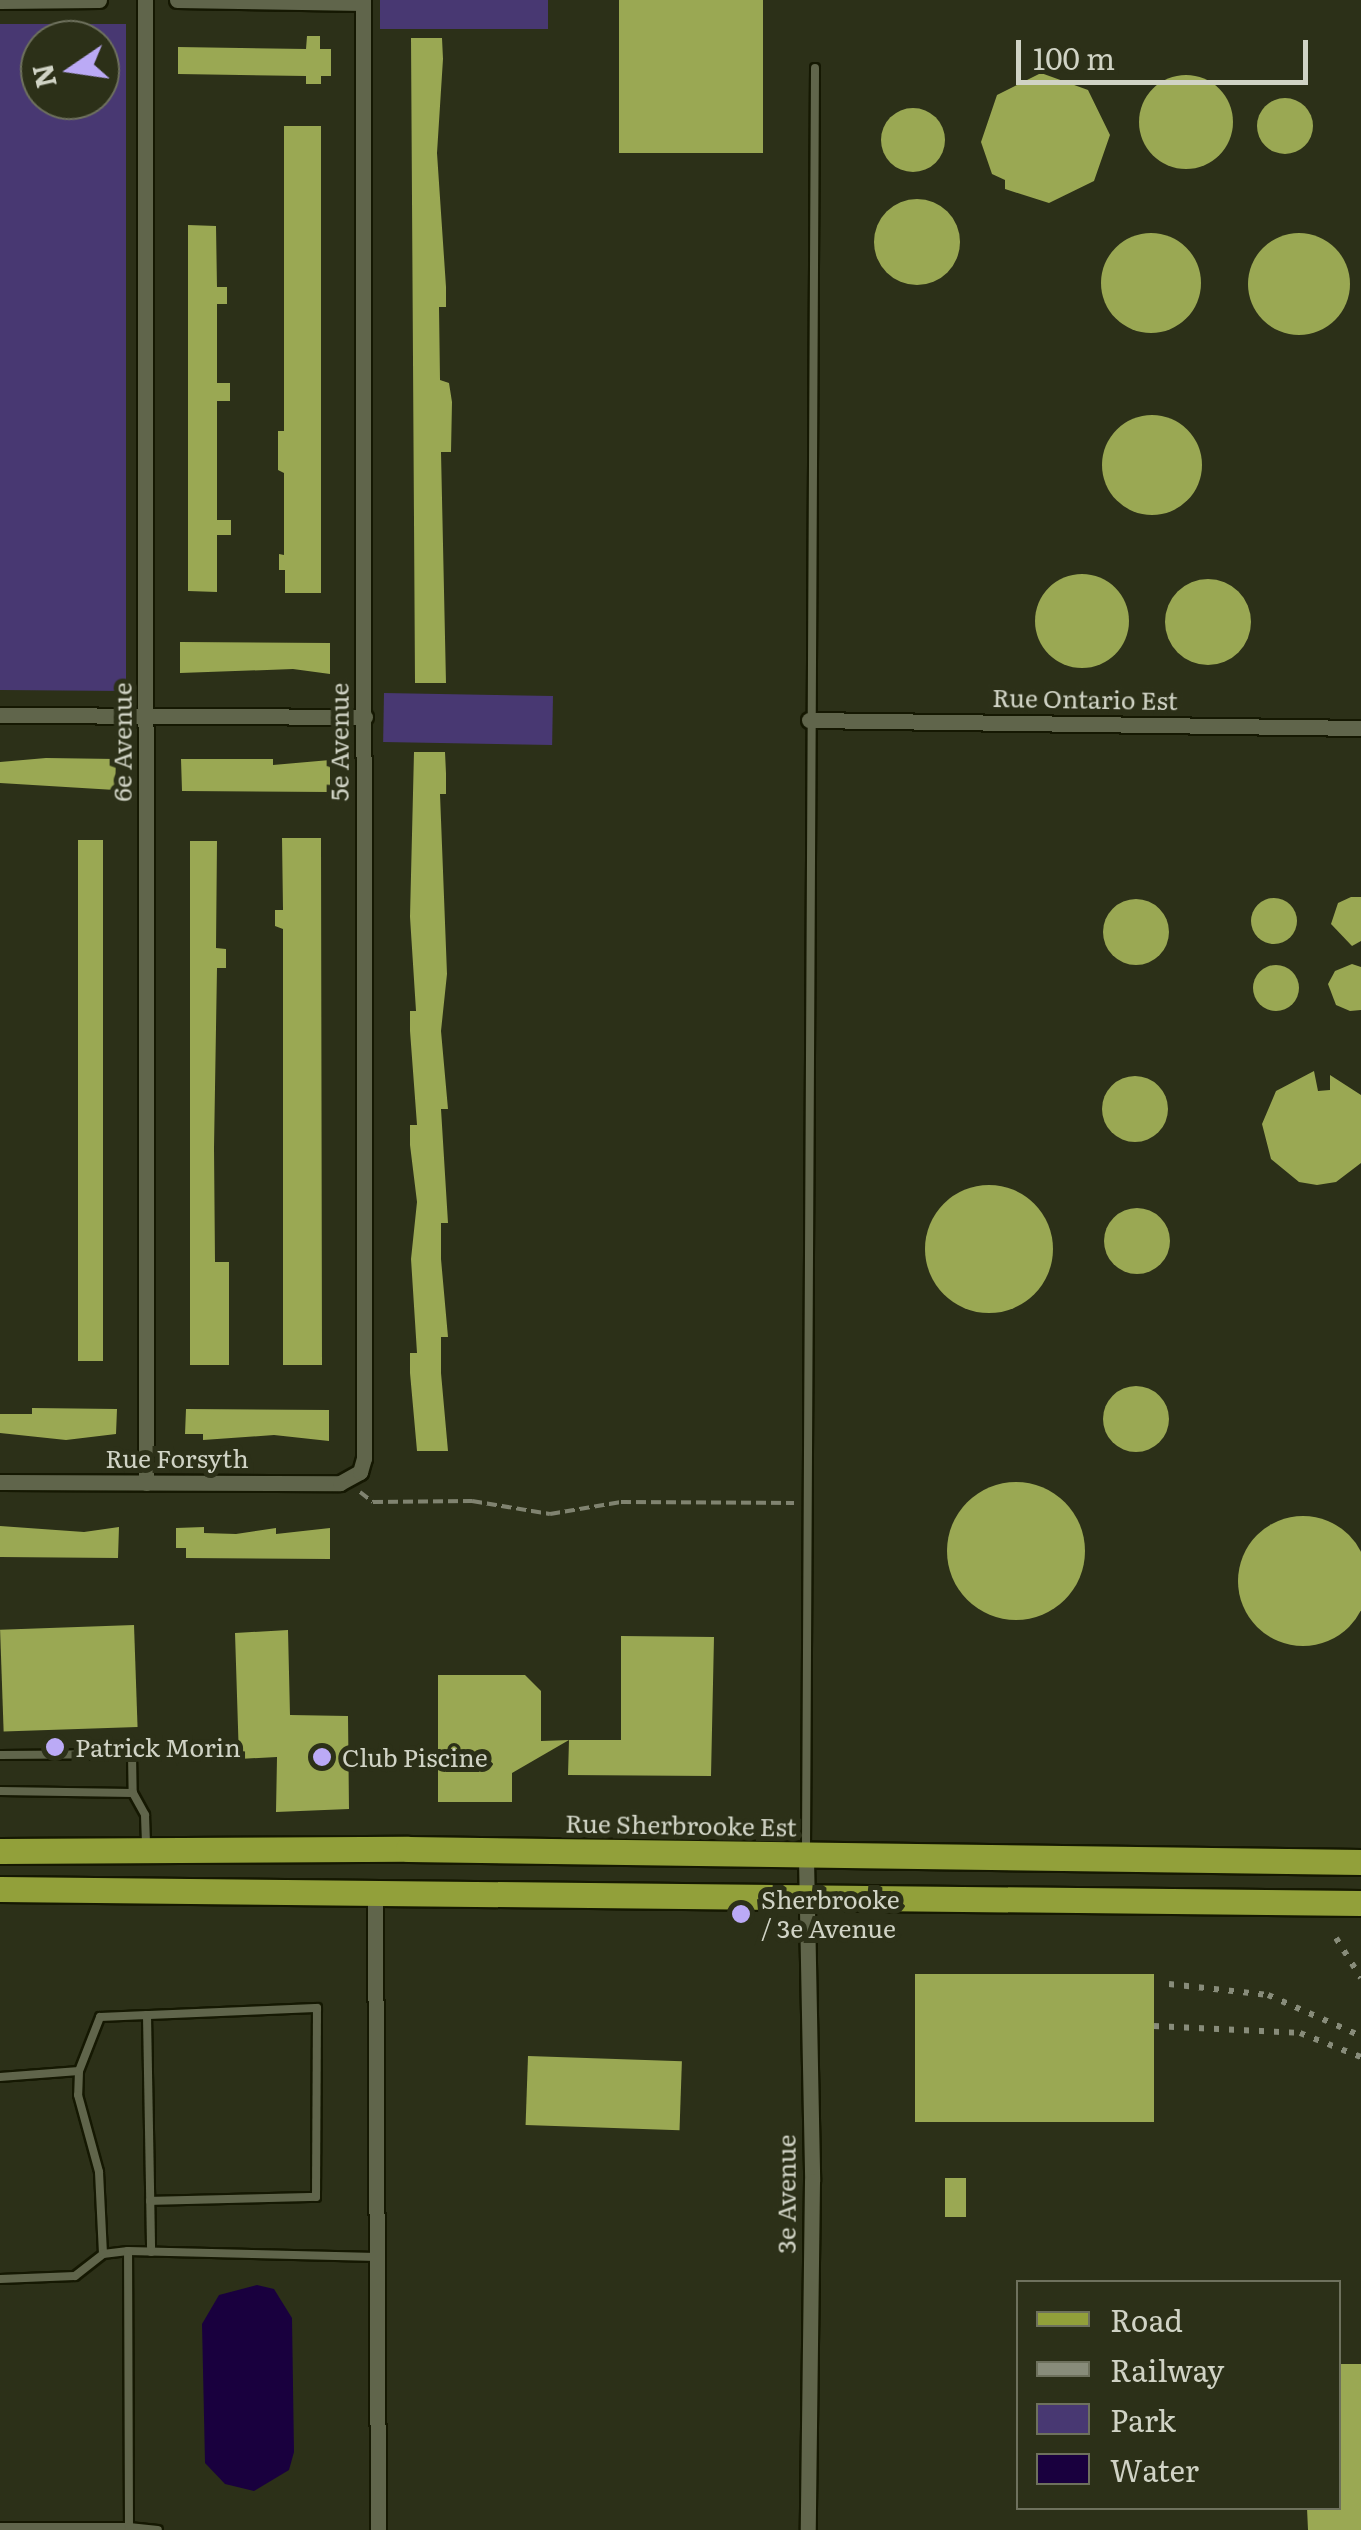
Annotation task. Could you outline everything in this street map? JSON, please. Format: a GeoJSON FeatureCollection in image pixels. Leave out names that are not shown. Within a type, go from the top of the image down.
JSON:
{"type":"FeatureCollection","features":[{"type":"Feature","properties":{"kind":"main road","name":"Rue Sherbrooke Est"},"geometry":{"type":"LineString","coordinates":[[0,1851],[374,1849],[806,1858],[1361,1862]]}},
{"type":"Feature","properties":{"kind":"main road"},"geometry":{"type":"LineString","coordinates":[[374,1849],[376,1891]]}},
{"type":"Feature","properties":{"kind":"main road"},"geometry":{"type":"LineString","coordinates":[[145,1890],[146,1850]]}},
{"type":"Feature","properties":{"kind":"main road"},"geometry":{"type":"LineString","coordinates":[[50,1851],[55,1889]]}},
{"type":"Feature","properties":{"kind":"main road"},"geometry":{"type":"LineString","coordinates":[[0,1888],[1361,1903]]}},
{"type":"Feature","properties":{"kind":"street"},"geometry":{"type":"LineString","coordinates":[[0,1],[99,0]]}},
{"type":"Feature","properties":{"kind":"street","name":"6e Avenue"},"geometry":{"type":"LineString","coordinates":[[145,0],[146,1483]]}},
{"type":"Feature","properties":{"kind":"street"},"geometry":{"type":"LineString","coordinates":[[177,0],[363,2]]}},
{"type":"Feature","properties":{"kind":"street","name":"5e Avenue"},"geometry":{"type":"LineString","coordinates":[[356,1486],[364,1458],[363,2]]}},
{"type":"Feature","properties":{"kind":"street"},"geometry":{"type":"LineString","coordinates":[[0,714],[364,718]]}},
{"type":"Feature","properties":{"kind":"street","name":"Rue Ontario Est"},"geometry":{"type":"LineString","coordinates":[[809,720],[1361,728]]}},
{"type":"Feature","properties":{"kind":"street","name":"Rue Forsyth"},"geometry":{"type":"LineString","coordinates":[[0,1482],[356,1486]]}},
{"type":"Feature","properties":{"kind":"street","name":"3e Avenue"},"geometry":{"type":"LineString","coordinates":[[806,1858],[812,2180],[808,2530]]}},
{"type":"Feature","properties":{"kind":"street"},"geometry":{"type":"LineString","coordinates":[[376,1891],[378,2530]]}},
{"type":"Feature","properties":{"kind":"lane"},"geometry":{"type":"LineString","coordinates":[[806,1858],[809,720],[816,68]]}},
{"type":"Feature","properties":{"kind":"lane"},"geometry":{"type":"LineString","coordinates":[[0,1755],[132,1754],[133,1792],[145,1816],[146,1850]]}},
{"type":"Feature","properties":{"kind":"lane"},"geometry":{"type":"LineString","coordinates":[[0,1791],[133,1792]]}},
{"type":"Feature","properties":{"kind":"lane"},"geometry":{"type":"LineString","coordinates":[[103,2254],[100,2172],[78,2095],[79,2071],[100,2018],[317,2008],[316,2197],[150,2201]]}},
{"type":"Feature","properties":{"kind":"lane"},"geometry":{"type":"LineString","coordinates":[[146,2016],[151,2252]]}},
{"type":"Feature","properties":{"kind":"lane"},"geometry":{"type":"LineString","coordinates":[[0,2077],[79,2071]]}},
{"type":"Feature","properties":{"kind":"lane"},"geometry":{"type":"LineString","coordinates":[[0,2280],[75,2276],[103,2254],[128,2251],[377,2257]]}},
{"type":"Feature","properties":{"kind":"lane"},"geometry":{"type":"LineString","coordinates":[[128,2251],[128,2527]]}},
{"type":"Feature","properties":{"kind":"lane"},"geometry":{"type":"LineString","coordinates":[[0,2527],[158,2530]]}},
{"type":"Feature","properties":{"kind":"path"},"geometry":{"type":"LineString","coordinates":[[356,1486],[373,1502],[472,1502],[550,1514],[621,1502],[787,1504]]}},
{"type":"Feature","properties":{"kind":"green space"},"geometry":{"type":"Polygon","coordinates":[[[380,0],[548,0],[548,29],[380,29],[380,0]]]}},
{"type":"Feature","properties":{"kind":"green space"},"geometry":{"type":"Polygon","coordinates":[[[0,24],[20,24],[20,120],[120,120],[120,24],[126,24],[126,691],[0,690],[0,24]]]}},
{"type":"Feature","properties":{"kind":"green space"},"geometry":{"type":"Polygon","coordinates":[[[384,693],[553,696],[552,745],[383,742],[384,693]]]}},
{"type":"Feature","properties":{"kind":"water"},"geometry":{"type":"Polygon","coordinates":[[[257,2285],[274,2289],[292,2318],[294,2452],[289,2470],[254,2491],[225,2484],[205,2463],[202,2324],[219,2295],[257,2285]]]}},
{"type":"Feature","properties":{"kind":"building"},"geometry":{"type":"Polygon","coordinates":[[[619,0],[763,0],[763,153],[619,153],[619,0]]]}},
{"type":"Feature","properties":{"kind":"building"},"geometry":{"type":"Polygon","coordinates":[[[307,36],[320,36],[320,49],[331,49],[331,76],[321,76],[321,84],[306,84],[306,76],[178,74],[178,47],[306,49],[307,36]]]}},
{"type":"Feature","properties":{"kind":"building"},"geometry":{"type":"Polygon","coordinates":[[[411,38],[442,38],[437,153],[446,307],[439,307],[440,380],[449,383],[452,402],[451,452],[441,452],[446,683],[415,683],[411,38]]]}},
{"type":"Feature","properties":{"kind":"building"},"geometry":{"type":"Polygon","coordinates":[[[1041,73],[1088,90],[1110,135],[1094,181],[1049,203],[1005,189],[1005,180],[992,174],[981,142],[997,95],[1041,73]]]}},
{"type":"Feature","properties":{"kind":"building"},"geometry":{"type":"Polygon","coordinates":[[[1186,75],[1204,79],[1219,89],[1229,104],[1233,122],[1229,140],[1219,155],[1204,165],[1186,169],[1168,165],[1153,155],[1143,140],[1139,122],[1143,104],[1153,89],[1168,79],[1186,75]]]}},
{"type":"Feature","properties":{"kind":"building"},"geometry":{"type":"Polygon","coordinates":[[[1285,98],[1305,106],[1313,126],[1305,146],[1285,154],[1265,146],[1257,126],[1265,106],[1285,98]]]}},
{"type":"Feature","properties":{"kind":"building"},"geometry":{"type":"Polygon","coordinates":[[[913,108],[936,117],[945,140],[936,163],[913,172],[890,163],[881,140],[890,117],[913,108]]]}},
{"type":"Feature","properties":{"kind":"building"},"geometry":{"type":"Polygon","coordinates":[[[284,126],[321,126],[321,593],[285,593],[285,570],[279,570],[279,554],[284,555],[284,473],[278,470],[278,431],[284,431],[284,126]]]}},
{"type":"Feature","properties":{"kind":"building"},"geometry":{"type":"Polygon","coordinates":[[[917,199],[941,206],[953,218],[960,242],[953,266],[941,278],[917,285],[893,278],[881,266],[874,242],[881,218],[893,206],[917,199]]]}},
{"type":"Feature","properties":{"kind":"building"},"geometry":{"type":"Polygon","coordinates":[[[188,225],[216,226],[217,287],[227,287],[227,304],[217,304],[217,383],[230,383],[230,401],[217,401],[217,520],[231,520],[231,535],[217,535],[217,592],[188,591],[188,225]]]}},
{"type":"Feature","properties":{"kind":"building"},"geometry":{"type":"Polygon","coordinates":[[[1151,233],[1179,241],[1193,255],[1201,283],[1193,311],[1179,325],[1151,333],[1123,325],[1109,311],[1101,283],[1109,255],[1123,241],[1151,233]]]}},
{"type":"Feature","properties":{"kind":"building"},"geometry":{"type":"Polygon","coordinates":[[[1299,233],[1318,237],[1335,248],[1346,265],[1350,284],[1346,303],[1335,320],[1318,331],[1299,335],[1280,331],[1263,320],[1252,303],[1248,284],[1252,265],[1263,248],[1280,237],[1299,233]]]}},
{"type":"Feature","properties":{"kind":"building"},"geometry":{"type":"Polygon","coordinates":[[[1152,415],[1180,423],[1194,437],[1202,465],[1194,493],[1180,507],[1152,515],[1124,507],[1110,493],[1102,465],[1110,437],[1124,423],[1152,415]]]}},
{"type":"Feature","properties":{"kind":"building"},"geometry":{"type":"Polygon","coordinates":[[[1082,574],[1100,578],[1115,588],[1125,603],[1129,621],[1125,639],[1115,654],[1100,664],[1082,668],[1064,664],[1049,654],[1039,639],[1035,621],[1039,603],[1049,588],[1064,578],[1082,574]]]}},
{"type":"Feature","properties":{"kind":"building"},"geometry":{"type":"Polygon","coordinates":[[[1208,579],[1238,592],[1251,622],[1238,652],[1208,665],[1178,652],[1165,622],[1178,592],[1208,579]]]}},
{"type":"Feature","properties":{"kind":"building"},"geometry":{"type":"Polygon","coordinates":[[[180,642],[330,643],[330,674],[293,669],[180,673],[180,642]]]}},
{"type":"Feature","properties":{"kind":"building"},"geometry":{"type":"Polygon","coordinates":[[[414,752],[445,752],[446,794],[440,794],[447,974],[441,1031],[448,1109],[441,1109],[448,1223],[441,1223],[441,1259],[448,1337],[441,1337],[441,1373],[448,1451],[417,1451],[410,1373],[410,1353],[417,1353],[411,1259],[417,1202],[410,1145],[410,1125],[417,1125],[410,1031],[410,1011],[416,1011],[410,917],[414,752]]]}},
{"type":"Feature","properties":{"kind":"building"},"geometry":{"type":"Polygon","coordinates":[[[116,759],[115,790],[0,783],[0,762],[116,759]]]}},
{"type":"Feature","properties":{"kind":"building"},"geometry":{"type":"Polygon","coordinates":[[[181,759],[273,759],[273,765],[330,760],[330,792],[182,791],[181,759]]]}},
{"type":"Feature","properties":{"kind":"building"},"geometry":{"type":"Polygon","coordinates":[[[282,838],[321,838],[322,1365],[283,1365],[283,929],[275,926],[275,910],[283,910],[282,838]]]}},
{"type":"Feature","properties":{"kind":"building"},"geometry":{"type":"Polygon","coordinates":[[[78,840],[103,840],[103,1361],[78,1361],[78,840]]]}},
{"type":"Feature","properties":{"kind":"building"},"geometry":{"type":"Polygon","coordinates":[[[190,841],[217,841],[216,948],[226,949],[226,968],[217,968],[214,1148],[215,1262],[229,1262],[229,1365],[190,1365],[190,841]]]}},
{"type":"Feature","properties":{"kind":"building"},"geometry":{"type":"Polygon","coordinates":[[[1361,897],[1361,941],[1352,946],[1331,924],[1338,903],[1361,897]]]}},
{"type":"Feature","properties":{"kind":"building"},"geometry":{"type":"Polygon","coordinates":[[[1274,898],[1290,905],[1297,921],[1290,937],[1274,944],[1258,937],[1251,921],[1258,905],[1274,898]]]}},
{"type":"Feature","properties":{"kind":"building"},"geometry":{"type":"Polygon","coordinates":[[[1136,899],[1149,901],[1159,909],[1167,919],[1167,945],[1159,955],[1149,963],[1136,965],[1123,963],[1113,955],[1105,945],[1103,932],[1105,919],[1113,909],[1123,901],[1136,899]]]}},
{"type":"Feature","properties":{"kind":"building"},"geometry":{"type":"Polygon","coordinates":[[[1352,964],[1361,967],[1361,1010],[1350,1011],[1336,1005],[1328,984],[1335,971],[1352,964]]]}},
{"type":"Feature","properties":{"kind":"building"},"geometry":{"type":"Polygon","coordinates":[[[1276,965],[1292,972],[1299,988],[1292,1004],[1276,1011],[1260,1004],[1253,988],[1260,972],[1276,965]]]}},
{"type":"Feature","properties":{"kind":"building"},"geometry":{"type":"Polygon","coordinates":[[[1314,1071],[1318,1091],[1330,1090],[1330,1075],[1361,1095],[1361,1163],[1336,1182],[1317,1185],[1299,1182],[1271,1159],[1262,1124],[1276,1091],[1314,1071]]]}},
{"type":"Feature","properties":{"kind":"building"},"geometry":{"type":"Polygon","coordinates":[[[1135,1076],[1148,1078],[1158,1086],[1166,1096],[1166,1122],[1158,1132],[1148,1140],[1135,1142],[1122,1140],[1112,1132],[1104,1122],[1102,1109],[1104,1096],[1112,1086],[1122,1078],[1135,1076]]]}},
{"type":"Feature","properties":{"kind":"building"},"geometry":{"type":"Polygon","coordinates":[[[989,1185],[1013,1190],[1034,1204],[1048,1225],[1053,1249],[1048,1273],[1034,1294],[1013,1308],[989,1313],[965,1308],[944,1294],[930,1273],[925,1249],[930,1225],[944,1204],[965,1190],[989,1185]]]}},
{"type":"Feature","properties":{"kind":"building"},"geometry":{"type":"Polygon","coordinates":[[[1137,1208],[1150,1210],[1160,1218],[1168,1228],[1168,1254],[1160,1264],[1150,1272],[1137,1274],[1124,1272],[1114,1264],[1106,1254],[1104,1241],[1106,1228],[1114,1218],[1124,1210],[1137,1208]]]}},
{"type":"Feature","properties":{"kind":"building"},"geometry":{"type":"Polygon","coordinates":[[[1136,1386],[1149,1388],[1159,1396],[1167,1406],[1167,1432],[1159,1442],[1149,1450],[1136,1452],[1123,1450],[1113,1442],[1105,1432],[1103,1419],[1105,1406],[1113,1396],[1123,1388],[1136,1386]]]}},
{"type":"Feature","properties":{"kind":"building"},"geometry":{"type":"Polygon","coordinates":[[[32,1408],[117,1409],[116,1434],[66,1440],[0,1433],[0,1414],[32,1414],[32,1408]]]}},
{"type":"Feature","properties":{"kind":"building"},"geometry":{"type":"Polygon","coordinates":[[[186,1409],[329,1410],[329,1441],[274,1435],[203,1440],[203,1434],[185,1434],[186,1409]]]}},
{"type":"Feature","properties":{"kind":"building"},"geometry":{"type":"Polygon","coordinates":[[[1016,1482],[1042,1487],[1065,1502],[1080,1525],[1085,1551],[1080,1577],[1065,1600],[1042,1615],[1016,1620],[990,1615],[967,1600],[952,1577],[947,1551],[952,1525],[967,1502],[990,1487],[1016,1482]]]}},
{"type":"Feature","properties":{"kind":"building"},"geometry":{"type":"Polygon","coordinates":[[[1290,1517],[1316,1517],[1339,1527],[1362,1554],[1362,1608],[1339,1635],[1316,1645],[1290,1645],[1267,1635],[1249,1617],[1239,1594],[1239,1568],[1249,1545],[1267,1527],[1290,1517]]]}},
{"type":"Feature","properties":{"kind":"building"},"geometry":{"type":"Polygon","coordinates":[[[0,1526],[84,1532],[119,1527],[118,1558],[0,1557],[0,1526]]]}},
{"type":"Feature","properties":{"kind":"building"},"geometry":{"type":"Polygon","coordinates":[[[204,1527],[204,1533],[236,1534],[276,1528],[276,1534],[330,1528],[330,1559],[186,1558],[186,1548],[176,1548],[176,1528],[204,1527]]]}},
{"type":"Feature","properties":{"kind":"building"},"geometry":{"type":"Polygon","coordinates":[[[134,1625],[138,1727],[4,1732],[0,1630],[134,1625]]]}},
{"type":"Feature","properties":{"kind":"building"},"geometry":{"type":"Polygon","coordinates":[[[288,1630],[290,1715],[348,1716],[349,1809],[276,1812],[277,1757],[239,1759],[235,1633],[288,1630]]]}},
{"type":"Feature","properties":{"kind":"building"},"geometry":{"type":"Polygon","coordinates":[[[621,1636],[714,1637],[711,1776],[568,1775],[569,1740],[621,1740],[621,1636]]]}},
{"type":"Feature","properties":{"kind":"building"},"geometry":{"type":"Polygon","coordinates":[[[438,1675],[525,1675],[541,1691],[541,1741],[569,1740],[512,1773],[512,1802],[438,1802],[438,1675]]]}},
{"type":"Feature","properties":{"kind":"building"},"geometry":{"type":"Polygon","coordinates":[[[915,1974],[1154,1974],[1154,2122],[915,2122],[915,1974]]]}},
{"type":"Feature","properties":{"kind":"building"},"geometry":{"type":"Polygon","coordinates":[[[528,2056],[682,2061],[679,2130],[526,2125],[528,2056]]]}},
{"type":"Feature","properties":{"kind":"building"},"geometry":{"type":"Polygon","coordinates":[[[945,2178],[966,2178],[966,2217],[945,2217],[945,2178]]]}},
{"type":"Feature","properties":{"kind":"building"},"geometry":{"type":"Polygon","coordinates":[[[1341,2364],[1361,2364],[1361,2530],[1308,2530],[1307,2510],[1341,2510],[1341,2364]]]}},
{"type":"Feature","properties":{"kind":"railway"},"geometry":{"type":"LineString","coordinates":[[1336,1938],[1361,1978]]}},
{"type":"Feature","properties":{"kind":"railway"},"geometry":{"type":"LineString","coordinates":[[1169,1984],[1268,1995],[1361,2036]]}},
{"type":"Feature","properties":{"kind":"railway"},"geometry":{"type":"LineString","coordinates":[[1154,2026],[1300,2033],[1361,2057]]}},
{"type":"Feature","properties":{"kind":"place","name":"Patrick Morin"},"geometry":{"type":"Point","coordinates":[55,1747]}},
{"type":"Feature","properties":{"kind":"place","name":"Club Piscine"},"geometry":{"type":"Point","coordinates":[322,1757]}},
{"type":"Feature","properties":{"kind":"place","name":"Sherbrooke / 3e Avenue"},"geometry":{"type":"Point","coordinates":[741,1914]}}]}
